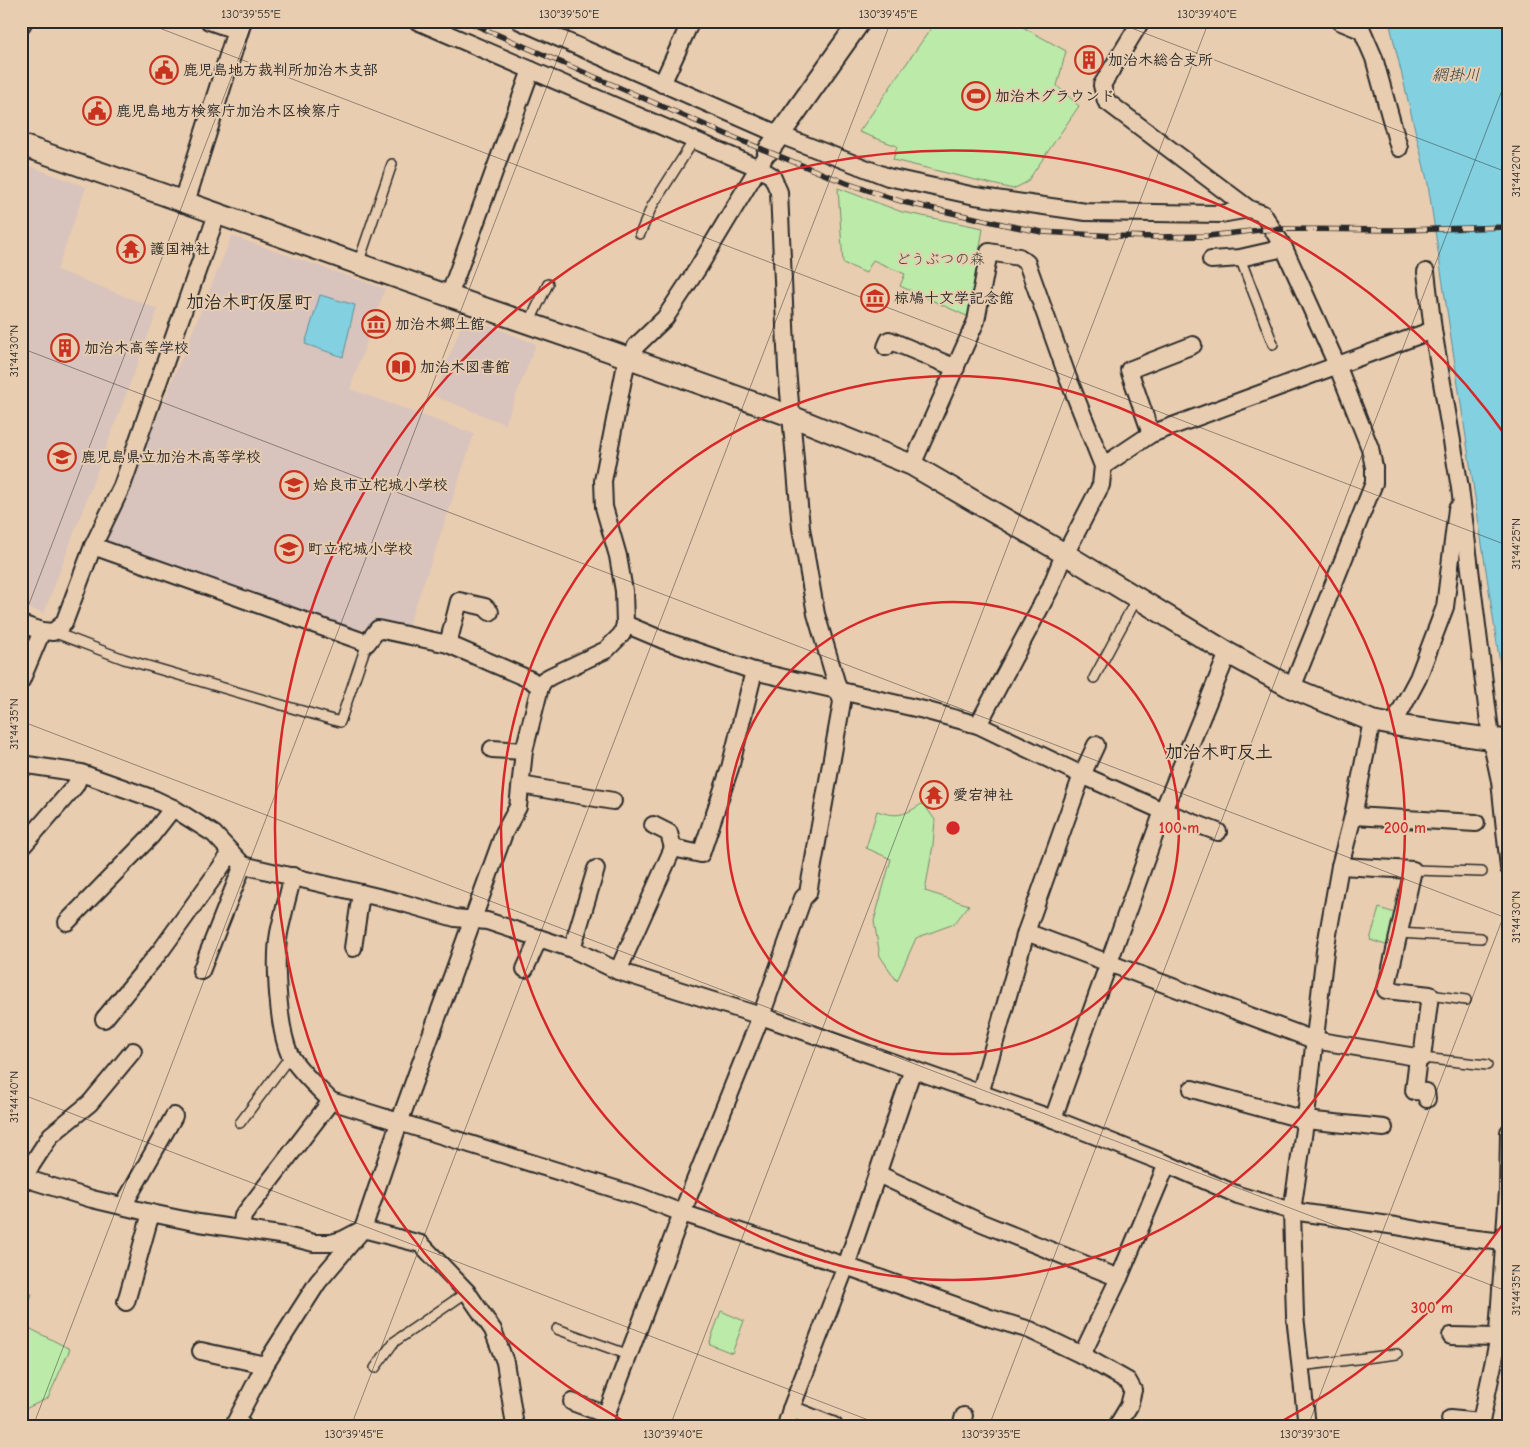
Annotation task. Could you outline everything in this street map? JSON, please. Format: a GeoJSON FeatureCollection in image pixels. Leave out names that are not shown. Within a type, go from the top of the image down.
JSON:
{"type":"FeatureCollection","features":[{"type":"Feature","properties":{"kind":"street"},"geometry":{"type":"LineString","coordinates":[[21,26],[24,21]]}},
{"type":"Feature","properties":{"kind":"street"},"geometry":{"type":"LineString","coordinates":[[184,202],[240,26],[209,21]]}},
{"type":"Feature","properties":{"kind":"street"},"geometry":{"type":"LineString","coordinates":[[417,21],[694,140],[769,151],[975,196],[1086,212],[1221,214],[1249,209]]}},
{"type":"Feature","properties":{"kind":"street"},"geometry":{"type":"LineString","coordinates":[[520,21],[545,26],[662,84],[769,151]]}},
{"type":"Feature","properties":{"kind":"street"},"geometry":{"type":"LineString","coordinates":[[662,84],[691,21]]}},
{"type":"Feature","properties":{"kind":"street"},"geometry":{"type":"LineString","coordinates":[[243,1426],[236,1421],[265,1365],[318,1282],[363,1230],[399,1123],[504,833],[518,807],[524,752],[540,687],[544,680],[551,676],[606,650],[622,634],[625,624],[624,591],[618,556],[604,507],[603,480],[625,369],[629,358],[636,346],[665,318],[698,268],[769,151],[860,21]]}},
{"type":"Feature","properties":{"kind":"street"},"geometry":{"type":"LineString","coordinates":[[1140,21],[1102,85],[1106,101],[1249,209],[1263,214],[1284,248],[1337,365],[1370,448],[1374,467],[1374,483],[1292,688]]}},
{"type":"Feature","properties":{"kind":"street"},"geometry":{"type":"LineString","coordinates":[[1339,21],[1360,25],[1374,58],[1399,148]]}},
{"type":"Feature","properties":{"kind":"street"},"geometry":{"type":"LineString","coordinates":[[448,296],[531,70]]}},
{"type":"Feature","properties":{"kind":"street"},"geometry":{"type":"LineString","coordinates":[[21,145],[791,416],[912,465],[1065,554],[1228,653],[1292,688],[1372,720],[1393,725],[1500,739]]}},
{"type":"Feature","properties":{"kind":"street"},"geometry":{"type":"LineString","coordinates":[[572,1402],[605,1420],[682,1213],[761,1016],[803,898],[808,893],[841,710],[842,702],[816,614],[801,528],[791,416],[779,192],[772,176],[769,151]]}},
{"type":"Feature","properties":{"kind":"street"},"geometry":{"type":"LineString","coordinates":[[21,681],[48,632],[64,623],[93,546],[122,486],[217,214]]}},
{"type":"Feature","properties":{"kind":"street"},"geometry":{"type":"LineString","coordinates":[[1211,260],[1240,258],[1284,248]]}},
{"type":"Feature","properties":{"kind":"street"},"geometry":{"type":"LineString","coordinates":[[912,465],[976,321],[989,252],[1019,257],[1027,263],[1068,378],[1103,466],[1101,485],[1065,554],[1050,589],[978,726]]}},
{"type":"Feature","properties":{"kind":"street"},"geometry":{"type":"LineString","coordinates":[[1426,272],[1433,330],[1500,739],[1500,781],[1509,868]]}},
{"type":"Feature","properties":{"kind":"street"},"geometry":{"type":"LineString","coordinates":[[1103,466],[1151,434],[1433,330]]}},
{"type":"Feature","properties":{"kind":"street"},"geometry":{"type":"LineString","coordinates":[[886,347],[889,340],[956,368]]}},
{"type":"Feature","properties":{"kind":"street"},"geometry":{"type":"LineString","coordinates":[[1151,434],[1129,370],[1193,345]]}},
{"type":"Feature","properties":{"kind":"street"},"geometry":{"type":"LineString","coordinates":[[1393,725],[1418,678],[1445,607],[1460,488]]}},
{"type":"Feature","properties":{"kind":"street"},"geometry":{"type":"LineString","coordinates":[[93,546],[367,643],[378,629],[448,644],[531,680],[540,687]]}},
{"type":"Feature","properties":{"kind":"street"},"geometry":{"type":"LineString","coordinates":[[448,644],[459,600],[485,607],[490,612]]}},
{"type":"Feature","properties":{"kind":"street"},"geometry":{"type":"LineString","coordinates":[[21,624],[48,632]]}},
{"type":"Feature","properties":{"kind":"street"},"geometry":{"type":"LineString","coordinates":[[625,624],[663,640],[754,672],[924,710],[978,726],[1163,811],[1218,832]]}},
{"type":"Feature","properties":{"kind":"street"},"geometry":{"type":"LineString","coordinates":[[1053,1119],[1163,811],[1228,653]]}},
{"type":"Feature","properties":{"kind":"street"},"geometry":{"type":"LineString","coordinates":[[673,848],[701,854],[730,768],[754,672]]}},
{"type":"Feature","properties":{"kind":"street"},"geometry":{"type":"LineString","coordinates":[[1307,1426],[1295,1316],[1292,1211],[1325,951],[1340,866],[1353,816],[1372,720]]}},
{"type":"Feature","properties":{"kind":"street"},"geometry":{"type":"LineString","coordinates":[[980,1094],[1026,932],[1082,775],[1096,745]]}},
{"type":"Feature","properties":{"kind":"street"},"geometry":{"type":"LineString","coordinates":[[492,749],[524,752]]}},
{"type":"Feature","properties":{"kind":"street"},"geometry":{"type":"LineString","coordinates":[[21,764],[81,773],[173,808],[214,834],[243,865],[362,893],[455,918],[487,921],[539,938],[572,949],[618,971],[761,1016],[1053,1119],[1167,1164],[1238,1196],[1292,1211],[1450,1236],[1506,1242]]}},
{"type":"Feature","properties":{"kind":"street"},"geometry":{"type":"LineString","coordinates":[[21,848],[75,786],[81,773]]}},
{"type":"Feature","properties":{"kind":"street"},"geometry":{"type":"LineString","coordinates":[[521,785],[614,801]]}},
{"type":"Feature","properties":{"kind":"street"},"geometry":{"type":"LineString","coordinates":[[67,922],[151,836],[173,808]]}},
{"type":"Feature","properties":{"kind":"street"},"geometry":{"type":"LineString","coordinates":[[1353,816],[1476,824]]}},
{"type":"Feature","properties":{"kind":"street"},"geometry":{"type":"LineString","coordinates":[[618,971],[673,848],[669,833],[653,825]]}},
{"type":"Feature","properties":{"kind":"street"},"geometry":{"type":"LineString","coordinates":[[104,1019],[162,949],[231,853]]}},
{"type":"Feature","properties":{"kind":"street"},"geometry":{"type":"LineString","coordinates":[[201,971],[243,865]]}},
{"type":"Feature","properties":{"kind":"street"},"geometry":{"type":"LineString","coordinates":[[1340,866],[1413,870],[1386,990],[1430,995],[1414,1091],[1426,1092],[1426,1099]]}},
{"type":"Feature","properties":{"kind":"street"},"geometry":{"type":"LineString","coordinates":[[572,949],[596,869]]}},
{"type":"Feature","properties":{"kind":"street"},"geometry":{"type":"LineString","coordinates":[[293,876],[278,935],[281,1027],[291,1055],[314,1084],[331,1101],[641,1197],[682,1213],[846,1266],[990,1318],[1030,1330],[1082,1355],[1128,1381],[1132,1390],[1129,1406],[1117,1426]]}},
{"type":"Feature","properties":{"kind":"street"},"geometry":{"type":"LineString","coordinates":[[353,948],[362,893]]}},
{"type":"Feature","properties":{"kind":"street"},"geometry":{"type":"LineString","coordinates":[[1026,932],[1314,1040],[1420,1058]]}},
{"type":"Feature","properties":{"kind":"street"},"geometry":{"type":"LineString","coordinates":[[525,969],[539,938]]}},
{"type":"Feature","properties":{"kind":"street"},"geometry":{"type":"LineString","coordinates":[[133,1051],[90,1103],[51,1135],[22,1178],[92,1199],[123,1206],[286,1236],[314,1243],[342,1240],[363,1230],[421,1244],[466,1292],[493,1330],[505,1362],[515,1426]]}},
{"type":"Feature","properties":{"kind":"street"},"geometry":{"type":"LineString","coordinates":[[786,1426],[846,1266],[913,1069]]}},
{"type":"Feature","properties":{"kind":"street"},"geometry":{"type":"LineString","coordinates":[[1192,1089],[1305,1120],[1384,1128]]}},
{"type":"Feature","properties":{"kind":"street"},"geometry":{"type":"LineString","coordinates":[[241,1229],[243,1216],[331,1101]]}},
{"type":"Feature","properties":{"kind":"street"},"geometry":{"type":"LineString","coordinates":[[123,1206],[174,1116]]}},
{"type":"Feature","properties":{"kind":"street"},"geometry":{"type":"LineString","coordinates":[[1450,1419],[1480,1424],[1497,1337],[1506,1242],[1509,1132]]}},
{"type":"Feature","properties":{"kind":"street"},"geometry":{"type":"LineString","coordinates":[[1082,1355],[1119,1278],[1167,1164]]}},
{"type":"Feature","properties":{"kind":"street"},"geometry":{"type":"LineString","coordinates":[[878,1174],[982,1223],[1119,1278]]}},
{"type":"Feature","properties":{"kind":"street"},"geometry":{"type":"LineString","coordinates":[[126,1302],[151,1212]]}},
{"type":"Feature","properties":{"kind":"street"},"geometry":{"type":"LineString","coordinates":[[1451,1336],[1497,1337]]}},
{"type":"Feature","properties":{"kind":"street"},"geometry":{"type":"LineString","coordinates":[[201,1351],[265,1365]]}},
{"type":"Feature","properties":{"kind":"street"},"geometry":{"type":"LineString","coordinates":[[791,1409],[834,1426]]}},
{"type":"Feature","properties":{"kind":"lane"},"geometry":{"type":"LineString","coordinates":[[640,234],[652,206],[694,140]]}},
{"type":"Feature","properties":{"kind":"lane"},"geometry":{"type":"LineString","coordinates":[[358,264],[392,164]]}},
{"type":"Feature","properties":{"kind":"lane"},"geometry":{"type":"LineString","coordinates":[[1240,258],[1273,344]]}},
{"type":"Feature","properties":{"kind":"lane"},"geometry":{"type":"LineString","coordinates":[[528,323],[548,284]]}},
{"type":"Feature","properties":{"kind":"lane"},"geometry":{"type":"LineString","coordinates":[[1094,678],[1137,598]]}},
{"type":"Feature","properties":{"kind":"lane"},"geometry":{"type":"LineString","coordinates":[[48,632],[124,659],[340,722],[367,643]]}},
{"type":"Feature","properties":{"kind":"lane"},"geometry":{"type":"LineString","coordinates":[[1413,870],[1482,872]]}},
{"type":"Feature","properties":{"kind":"lane"},"geometry":{"type":"LineString","coordinates":[[1399,933],[1482,938]]}},
{"type":"Feature","properties":{"kind":"lane"},"geometry":{"type":"LineString","coordinates":[[1430,995],[1466,1000]]}},
{"type":"Feature","properties":{"kind":"lane"},"geometry":{"type":"LineString","coordinates":[[240,1123],[291,1055]]}},
{"type":"Feature","properties":{"kind":"lane"},"geometry":{"type":"LineString","coordinates":[[1420,1058],[1487,1065]]}},
{"type":"Feature","properties":{"kind":"lane"},"geometry":{"type":"LineString","coordinates":[[375,1368],[394,1342],[466,1292]]}},
{"type":"Feature","properties":{"kind":"lane"},"geometry":{"type":"LineString","coordinates":[[557,1329],[630,1355]]}},
{"type":"Feature","properties":{"kind":"lane"},"geometry":{"type":"LineString","coordinates":[[1300,1366],[1397,1354]]}},
{"type":"Feature","properties":{"kind":"shaded area","name":"鹿児島県立加治木高等学校"},"geometry":{"type":"Polygon","coordinates":[[[21,163],[86,187],[57,270],[158,309],[44,613],[21,606],[21,163]]]}},
{"type":"Feature","properties":{"kind":"shaded area","name":"姶良市立柁城小学校"},"geometry":{"type":"Polygon","coordinates":[[[232,236],[385,289],[350,389],[474,434],[406,631],[377,623],[352,633],[105,544],[232,236]]]}},
{"type":"Feature","properties":{"kind":"shaded area"},"geometry":{"type":"Polygon","coordinates":[[[465,316],[536,344],[505,424],[434,396],[465,316]]]}},
{"type":"Feature","properties":{"kind":"green space","name":"加治木グラウンド"},"geometry":{"type":"Polygon","coordinates":[[[936,21],[1012,21],[1066,51],[1057,86],[1079,106],[1027,182],[1013,189],[893,160],[897,146],[859,132],[936,21]]]}},
{"type":"Feature","properties":{"kind":"green space","name":"どうぶつの森"},"geometry":{"type":"Polygon","coordinates":[[[838,188],[902,212],[983,228],[969,317],[900,286],[905,274],[873,260],[866,273],[843,263],[838,188]]]}},
{"type":"Feature","properties":{"kind":"green space"},"geometry":{"type":"Polygon","coordinates":[[[923,803],[935,820],[933,845],[925,891],[969,905],[954,924],[916,938],[897,981],[880,956],[874,921],[891,859],[866,848],[877,811],[896,815],[906,813],[923,803]]]}},
{"type":"Feature","properties":{"kind":"green space"},"geometry":{"type":"Polygon","coordinates":[[[1379,908],[1398,914],[1389,946],[1370,940],[1379,908]]]}},
{"type":"Feature","properties":{"kind":"green space"},"geometry":{"type":"Polygon","coordinates":[[[21,1293],[32,1294],[23,1325],[70,1349],[48,1398],[21,1411],[21,1293]]]}},
{"type":"Feature","properties":{"kind":"green space"},"geometry":{"type":"Polygon","coordinates":[[[721,1311],[744,1321],[732,1353],[709,1344],[721,1311]]]}},
{"type":"Feature","properties":{"kind":"water","name":"網掛川"},"geometry":{"type":"Polygon","coordinates":[[[1389,21],[1509,21],[1509,724],[1428,184],[1389,21]]]}},
{"type":"Feature","properties":{"kind":"water"},"geometry":{"type":"Polygon","coordinates":[[[320,295],[355,305],[343,357],[305,344],[320,295]]]}},
{"type":"Feature","properties":{"kind":"railway"},"geometry":{"type":"LineString","coordinates":[[466,21],[742,141],[846,183],[903,202],[1011,226],[1042,232],[1156,237],[1208,236],[1283,229],[1402,230],[1509,227]]}},
{"type":"Feature","properties":{"kind":"place","name":"加治木総合支所"},"geometry":{"type":"Point","coordinates":[1089,60]}},
{"type":"Feature","properties":{"kind":"place","name":"鹿児島地方裁判所加治木支部"},"geometry":{"type":"Point","coordinates":[164,70]}},
{"type":"Feature","properties":{"kind":"place","name":"加治木グラウンド"},"geometry":{"type":"Point","coordinates":[976,96]}},
{"type":"Feature","properties":{"kind":"place","name":"鹿児島地方検察庁加治木区検察庁"},"geometry":{"type":"Point","coordinates":[97,111]}},
{"type":"Feature","properties":{"kind":"place","name":"護国神社"},"geometry":{"type":"Point","coordinates":[131,249]}},
{"type":"Feature","properties":{"kind":"place","name":"椋鳩十文学記念館"},"geometry":{"type":"Point","coordinates":[875,298]}},
{"type":"Feature","properties":{"kind":"place","name":"加治木郷土館"},"geometry":{"type":"Point","coordinates":[376,324]}},
{"type":"Feature","properties":{"kind":"place","name":"加治木高等学校"},"geometry":{"type":"Point","coordinates":[65,348]}},
{"type":"Feature","properties":{"kind":"place","name":"加治木図書館"},"geometry":{"type":"Point","coordinates":[401,367]}},
{"type":"Feature","properties":{"kind":"place","name":"鹿児島県立加治木高等学校"},"geometry":{"type":"Point","coordinates":[62,457]}},
{"type":"Feature","properties":{"kind":"place","name":"姶良市立柁城小学校"},"geometry":{"type":"Point","coordinates":[294,485]}},
{"type":"Feature","properties":{"kind":"place","name":"町立柁城小学校"},"geometry":{"type":"Point","coordinates":[289,549]}},
{"type":"Feature","properties":{"kind":"place","name":"愛宕神社"},"geometry":{"type":"Point","coordinates":[934,795]}},
{"type":"Feature","properties":{"kind":"district","name":"加治木町仮屋町"},"geometry":{"type":"Point","coordinates":[249,302]}},
{"type":"Feature","properties":{"kind":"district","name":"加治木町反土"},"geometry":{"type":"Point","coordinates":[1219,752]}}]}
